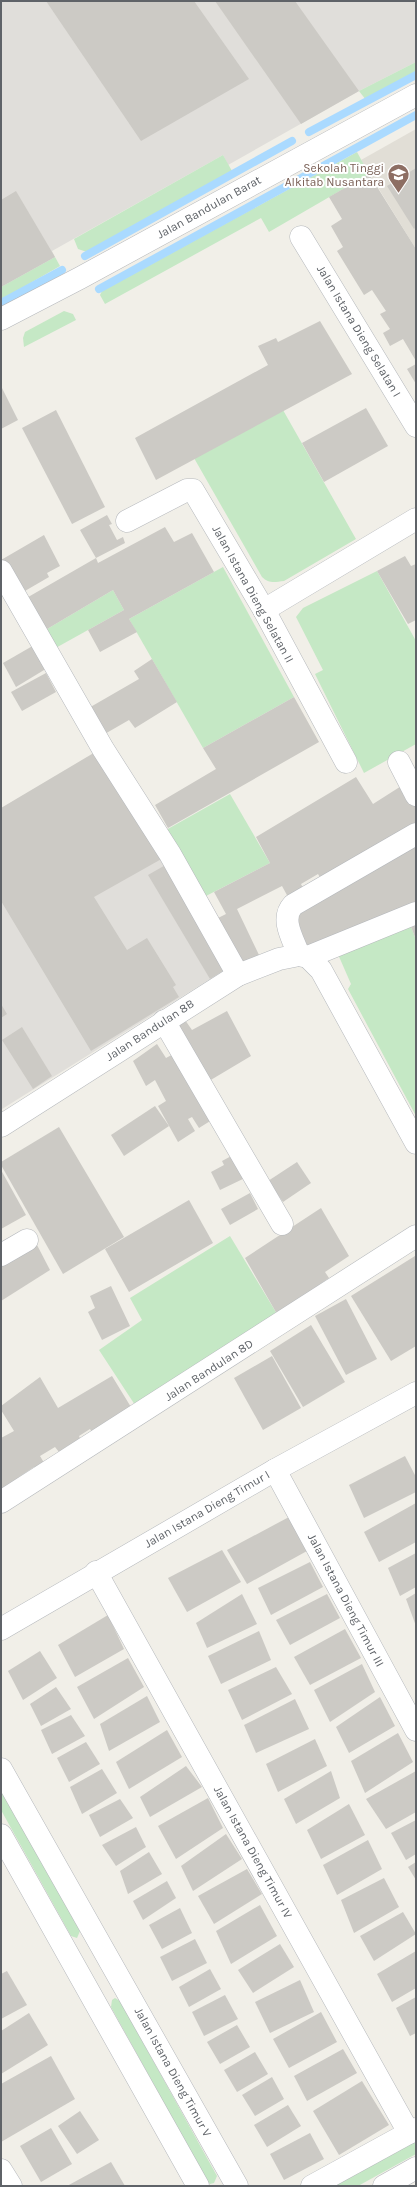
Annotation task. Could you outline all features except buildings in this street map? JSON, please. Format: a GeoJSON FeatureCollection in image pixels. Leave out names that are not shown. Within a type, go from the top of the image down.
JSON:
{"type":"FeatureCollection","features":[{"type":"Feature","properties":{"kind":"street","name":"Jalan Bandulan Barat"},"geometry":{"type":"LineString","coordinates":[[1,319],[80,278],[416,95]]}},
{"type":"Feature","properties":{"kind":"street","name":"Jalan Istana Dieng Selatan I"},"geometry":{"type":"LineString","coordinates":[[301,237],[416,426]]}},
{"type":"Feature","properties":{"kind":"street","name":"Jalan Istana Dieng Selatan II"},"geometry":{"type":"LineString","coordinates":[[128,521],[187,490],[193,490],[264,610],[346,762]]}},
{"type":"Feature","properties":{"kind":"street"},"geometry":{"type":"LineString","coordinates":[[264,610],[416,519]]}},
{"type":"Feature","properties":{"kind":"street"},"geometry":{"type":"LineString","coordinates":[[1,571],[103,749],[170,854],[238,975]]}},
{"type":"Feature","properties":{"kind":"street"},"geometry":{"type":"LineString","coordinates":[[399,762],[416,795]]}},
{"type":"Feature","properties":{"kind":"street"},"geometry":{"type":"LineString","coordinates":[[416,834],[293,905],[287,912],[286,918],[303,956],[321,970],[416,1143]]}},
{"type":"Feature","properties":{"kind":"street","name":"Jalan Bandulan 8B"},"geometry":{"type":"LineString","coordinates":[[1,1126],[238,975],[279,959],[303,956],[416,913]]}},
{"type":"Feature","properties":{"kind":"street"},"geometry":{"type":"LineString","coordinates":[[164,1021],[282,1224]]}},
{"type":"Feature","properties":{"kind":"street","name":"Jalan Bandulan 8D"},"geometry":{"type":"LineString","coordinates":[[1,1502],[416,1236]]}},
{"type":"Feature","properties":{"kind":"street"},"geometry":{"type":"LineString","coordinates":[[1,1255],[27,1240]]}},
{"type":"Feature","properties":{"kind":"street","name":"Jalan Istana Dieng Timur I"},"geometry":{"type":"LineString","coordinates":[[1,1629],[96,1572],[416,1393]]}},
{"type":"Feature","properties":{"kind":"street","name":"Jalan Istana Dieng Timur III"},"geometry":{"type":"LineString","coordinates":[[276,1470],[416,1730]]}},
{"type":"Feature","properties":{"kind":"street","name":"Jalan Istana Dieng Timur IV"},"geometry":{"type":"LineString","coordinates":[[96,1572],[412,2131]]}},
{"type":"Feature","properties":{"kind":"street","name":"Jalan Istana Dieng Timur V"},"geometry":{"type":"LineString","coordinates":[[1,1769],[237,2186]]}},
{"type":"Feature","properties":{"kind":"street"},"geometry":{"type":"LineString","coordinates":[[1,1835],[198,2186]]}},
{"type":"Feature","properties":{"kind":"street"},"geometry":{"type":"LineString","coordinates":[[80,1975],[109,1959]]}},
{"type":"Feature","properties":{"kind":"street"},"geometry":{"type":"LineString","coordinates":[[312,2186],[412,2131]]}},
{"type":"Feature","properties":{"kind":"street"},"geometry":{"type":"LineString","coordinates":[[384,2186],[416,2168]]}},
{"type":"Feature","properties":{"kind":"street"},"geometry":{"type":"LineString","coordinates":[[1,2170],[11,2186]]}},
{"type":"Feature","properties":{"kind":"shaded area"},"geometry":{"type":"Polygon","coordinates":[[[1,1],[416,1],[416,62],[359,91],[228,165],[223,155],[52,251],[55,257],[1,287],[1,1]]]}},
{"type":"Feature","properties":{"kind":"shaded area","name":"Sekolah Tinggi Alkitab Nusantara"},"geometry":{"type":"Polygon","coordinates":[[[416,129],[416,249],[361,160],[416,129]]]}},
{"type":"Feature","properties":{"kind":"shaded area"},"geometry":{"type":"Polygon","coordinates":[[[1,808],[165,857],[210,979],[2,1109],[1,808]]]}},
{"type":"Feature","properties":{"kind":"green space"},"geometry":{"type":"Polygon","coordinates":[[[416,62],[416,73],[366,100],[359,91],[416,62]]]}},
{"type":"Feature","properties":{"kind":"green space"},"geometry":{"type":"Polygon","coordinates":[[[357,152],[369,174],[269,232],[261,218],[105,304],[100,295],[102,291],[357,152]]]}},
{"type":"Feature","properties":{"kind":"green space"},"geometry":{"type":"Polygon","coordinates":[[[223,155],[232,171],[87,252],[78,249],[74,239],[223,155]]]}},
{"type":"Feature","properties":{"kind":"green space"},"geometry":{"type":"Polygon","coordinates":[[[55,257],[60,266],[1,300],[1,287],[55,257]]]}},
{"type":"Feature","properties":{"kind":"green space"},"geometry":{"type":"Polygon","coordinates":[[[64,311],[73,314],[76,320],[24,347],[23,338],[25,332],[64,311]]]}},
{"type":"Feature","properties":{"kind":"green space"},"geometry":{"type":"Polygon","coordinates":[[[283,410],[356,539],[284,581],[272,582],[267,581],[262,577],[194,458],[283,410]]]}},
{"type":"Feature","properties":{"kind":"green space"},"geometry":{"type":"Polygon","coordinates":[[[223,567],[294,697],[203,748],[129,619],[223,567]]]}},
{"type":"Feature","properties":{"kind":"green space"},"geometry":{"type":"Polygon","coordinates":[[[377,571],[416,641],[416,744],[364,773],[315,674],[323,670],[296,617],[303,608],[377,571]]]}},
{"type":"Feature","properties":{"kind":"green space"},"geometry":{"type":"Polygon","coordinates":[[[113,590],[124,610],[52,650],[42,632],[113,590]]]}},
{"type":"Feature","properties":{"kind":"green space"},"geometry":{"type":"Polygon","coordinates":[[[230,794],[270,863],[204,897],[166,830],[230,794]]]}},
{"type":"Feature","properties":{"kind":"green space"},"geometry":{"type":"Polygon","coordinates":[[[410,924],[416,940],[416,1116],[348,989],[351,984],[337,952],[410,924]]]}},
{"type":"Feature","properties":{"kind":"green space"},"geometry":{"type":"Polygon","coordinates":[[[230,1236],[277,1314],[135,1405],[99,1350],[142,1320],[130,1298],[230,1236]]]}},
{"type":"Feature","properties":{"kind":"green space"},"geometry":{"type":"Polygon","coordinates":[[[1,1789],[80,1931],[77,1938],[71,1936],[1,1810],[1,1789]]]}},
{"type":"Feature","properties":{"kind":"green space"},"geometry":{"type":"Polygon","coordinates":[[[115,1998],[120,2001],[217,2176],[214,2183],[210,2184],[207,2181],[111,2007],[112,2000],[115,1998]]]}},
{"type":"Feature","properties":{"kind":"green space"},"geometry":{"type":"Polygon","coordinates":[[[416,2140],[416,2154],[358,2186],[332,2186],[416,2140]]]}},
{"type":"Feature","properties":{"kind":"waterway"},"geometry":{"type":"LineString","coordinates":[[309,132],[416,75]]}},
{"type":"Feature","properties":{"kind":"waterway"},"geometry":{"type":"LineString","coordinates":[[99,289],[416,115]]}},
{"type":"Feature","properties":{"kind":"waterway"},"geometry":{"type":"LineString","coordinates":[[85,256],[292,141]]}},
{"type":"Feature","properties":{"kind":"waterway"},"geometry":{"type":"LineString","coordinates":[[1,303],[62,270]]}},
{"type":"Feature","properties":{"kind":"place","name":"Sekolah Tinggi Alkitab Nusantara"},"geometry":{"type":"Point","coordinates":[399,194]}}]}
